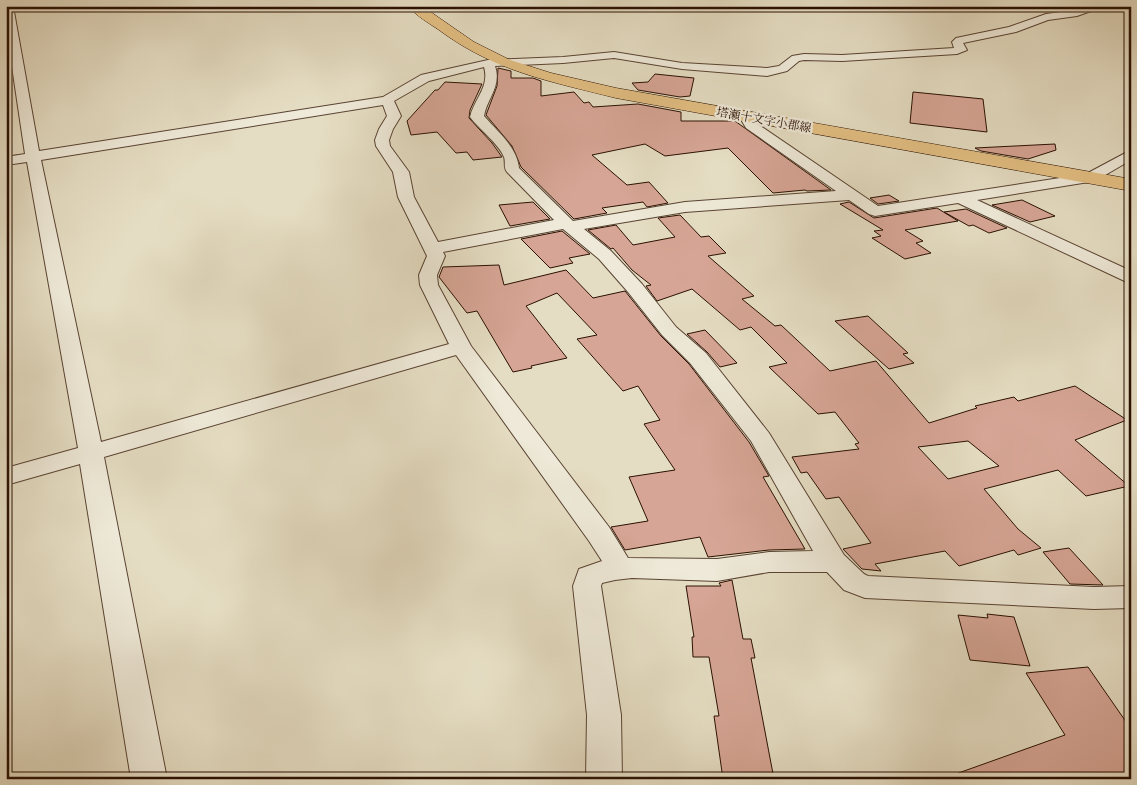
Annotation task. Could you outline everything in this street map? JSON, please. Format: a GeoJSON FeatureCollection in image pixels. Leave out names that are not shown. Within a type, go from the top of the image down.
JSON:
{"type":"FeatureCollection","features":[{"type":"Feature","properties":{"kind":"main road","name":"塔瀬十文字小郡線"},"geometry":{"type":"LineString","coordinates":[[414,6],[478,50],[504,63],[550,77],[616,93],[1131,185]]}},
{"type":"Feature","properties":{"kind":"street"},"geometry":{"type":"LineString","coordinates":[[8,6],[33,153],[91,454],[149,779]]}},
{"type":"Feature","properties":{"kind":"street"},"geometry":{"type":"LineString","coordinates":[[6,161],[33,153],[387,100],[425,78],[488,63],[563,60],[614,55],[682,66],[748,71],[777,71],[796,58],[804,57],[842,58],[957,51],[960,50],[957,42],[960,40],[1012,30],[1046,17],[1077,13],[1100,6]]}},
{"type":"Feature","properties":{"kind":"street"},"geometry":{"type":"LineString","coordinates":[[488,63],[492,75],[490,90],[480,106],[477,117],[505,148],[511,157],[512,169],[569,225],[605,255],[636,288],[669,331],[698,358],[756,431],[834,562],[854,582],[865,587],[1094,598],[1131,597]]}},
{"type":"Feature","properties":{"kind":"street"},"geometry":{"type":"LineString","coordinates":[[387,100],[394,116],[386,129],[382,140],[383,146],[401,172],[406,197],[434,248],[436,256],[428,275],[429,285],[461,347],[599,534],[621,569]]}},
{"type":"Feature","properties":{"kind":"street"},"geometry":{"type":"LineString","coordinates":[[746,116],[751,125],[875,211],[1090,178],[1131,154]]}},
{"type":"Feature","properties":{"kind":"street"},"geometry":{"type":"LineString","coordinates":[[6,153],[33,153]]}},
{"type":"Feature","properties":{"kind":"street"},"geometry":{"type":"LineString","coordinates":[[434,248],[685,207],[852,195]]}},
{"type":"Feature","properties":{"kind":"street"},"geometry":{"type":"LineString","coordinates":[[962,199],[1131,278]]}},
{"type":"Feature","properties":{"kind":"street"},"geometry":{"type":"LineString","coordinates":[[6,477],[461,347]]}},
{"type":"Feature","properties":{"kind":"street"},"geometry":{"type":"LineString","coordinates":[[604,779],[604,715],[587,586],[588,577],[595,572],[621,569],[696,571],[719,570],[771,562],[834,562]]}},
{"type":"Feature","properties":{"kind":"building"},"geometry":{"type":"Polygon","coordinates":[[[498,68],[511,71],[511,78],[533,78],[541,81],[541,96],[574,92],[584,103],[589,102],[593,107],[638,104],[681,112],[681,121],[735,121],[831,190],[773,193],[728,148],[665,156],[645,144],[592,155],[627,185],[649,182],[668,203],[647,207],[643,202],[602,208],[607,213],[574,219],[521,167],[512,146],[486,115],[497,86],[498,68]]]}},
{"type":"Feature","properties":{"kind":"building"},"geometry":{"type":"Polygon","coordinates":[[[655,74],[694,78],[690,96],[680,97],[638,90],[632,83],[648,82],[655,74]]]}},
{"type":"Feature","properties":{"kind":"building"},"geometry":{"type":"Polygon","coordinates":[[[445,82],[482,84],[470,110],[469,118],[502,157],[473,160],[467,152],[456,153],[437,132],[411,135],[407,121],[435,90],[438,90],[445,82]]]}},
{"type":"Feature","properties":{"kind":"building"},"geometry":{"type":"Polygon","coordinates":[[[913,92],[983,99],[987,132],[910,123],[913,92]]]}},
{"type":"Feature","properties":{"kind":"building"},"geometry":{"type":"Polygon","coordinates":[[[1055,144],[1056,150],[1028,159],[981,151],[975,148],[1055,144]]]}},
{"type":"Feature","properties":{"kind":"building"},"geometry":{"type":"Polygon","coordinates":[[[889,195],[899,201],[878,204],[870,198],[889,195]]]}},
{"type":"Feature","properties":{"kind":"building"},"geometry":{"type":"Polygon","coordinates":[[[1022,200],[1055,216],[1030,222],[992,205],[1022,200]]]}},
{"type":"Feature","properties":{"kind":"building"},"geometry":{"type":"Polygon","coordinates":[[[533,202],[550,219],[510,226],[499,205],[533,202]]]}},
{"type":"Feature","properties":{"kind":"building"},"geometry":{"type":"Polygon","coordinates":[[[849,202],[874,218],[937,208],[958,221],[905,230],[923,241],[916,243],[931,253],[905,259],[872,238],[881,236],[874,231],[883,230],[840,204],[849,202]]]}},
{"type":"Feature","properties":{"kind":"building"},"geometry":{"type":"Polygon","coordinates":[[[966,209],[1007,228],[989,233],[973,225],[969,226],[944,212],[966,209]]]}},
{"type":"Feature","properties":{"kind":"building"},"geometry":{"type":"Polygon","coordinates":[[[680,215],[701,237],[709,236],[726,253],[708,256],[754,296],[742,299],[775,326],[781,325],[830,371],[876,361],[929,423],[977,408],[975,406],[1014,397],[1018,401],[1075,386],[1127,420],[1075,440],[1129,486],[1086,496],[1058,470],[984,489],[1018,529],[1041,548],[1018,555],[1014,550],[959,566],[945,551],[875,564],[881,571],[862,569],[843,549],[871,543],[839,497],[826,499],[807,472],[801,473],[792,457],[859,449],[855,444],[859,443],[835,412],[818,414],[769,367],[787,363],[751,327],[740,330],[692,289],[657,301],[646,286],[651,285],[632,270],[613,248],[611,249],[588,230],[616,225],[633,245],[675,237],[658,218],[680,215]],[[968,441],[918,447],[948,479],[999,466],[968,441]]]}},
{"type":"Feature","properties":{"kind":"building"},"geometry":{"type":"Polygon","coordinates":[[[562,231],[590,254],[569,258],[573,263],[550,268],[521,239],[562,231]]]}},
{"type":"Feature","properties":{"kind":"building"},"geometry":{"type":"Polygon","coordinates":[[[499,265],[504,285],[566,270],[593,298],[625,291],[661,336],[689,364],[749,442],[769,476],[763,477],[805,549],[769,550],[708,557],[700,537],[625,550],[611,527],[648,521],[629,477],[675,470],[644,424],[660,420],[638,386],[623,391],[577,339],[597,335],[557,293],[526,306],[567,358],[513,372],[477,311],[467,313],[439,277],[443,267],[499,265]]]}},
{"type":"Feature","properties":{"kind":"building"},"geometry":{"type":"Polygon","coordinates":[[[868,316],[908,353],[903,354],[914,363],[889,369],[835,321],[868,316]]]}},
{"type":"Feature","properties":{"kind":"building"},"geometry":{"type":"Polygon","coordinates":[[[705,330],[737,363],[720,367],[687,334],[705,330]]]}},
{"type":"Feature","properties":{"kind":"building"},"geometry":{"type":"Polygon","coordinates":[[[1069,548],[1103,585],[1070,584],[1043,552],[1069,548]]]}},
{"type":"Feature","properties":{"kind":"building"},"geometry":{"type":"Polygon","coordinates":[[[732,580],[743,639],[751,639],[755,658],[751,658],[774,779],[723,779],[714,716],[719,716],[709,657],[693,657],[692,637],[694,637],[686,586],[721,586],[719,583],[732,580]]]}},
{"type":"Feature","properties":{"kind":"building"},"geometry":{"type":"Polygon","coordinates":[[[987,614],[1014,617],[1030,666],[970,660],[958,615],[988,618],[987,614]]]}},
{"type":"Feature","properties":{"kind":"building"},"geometry":{"type":"Polygon","coordinates":[[[1088,667],[1131,729],[1131,779],[950,779],[950,776],[1065,735],[1026,673],[1088,667]]]}},
{"type":"Feature","properties":{"kind":"waterway"},"geometry":{"type":"LineString","coordinates":[[6,157],[20,155]]}}]}
